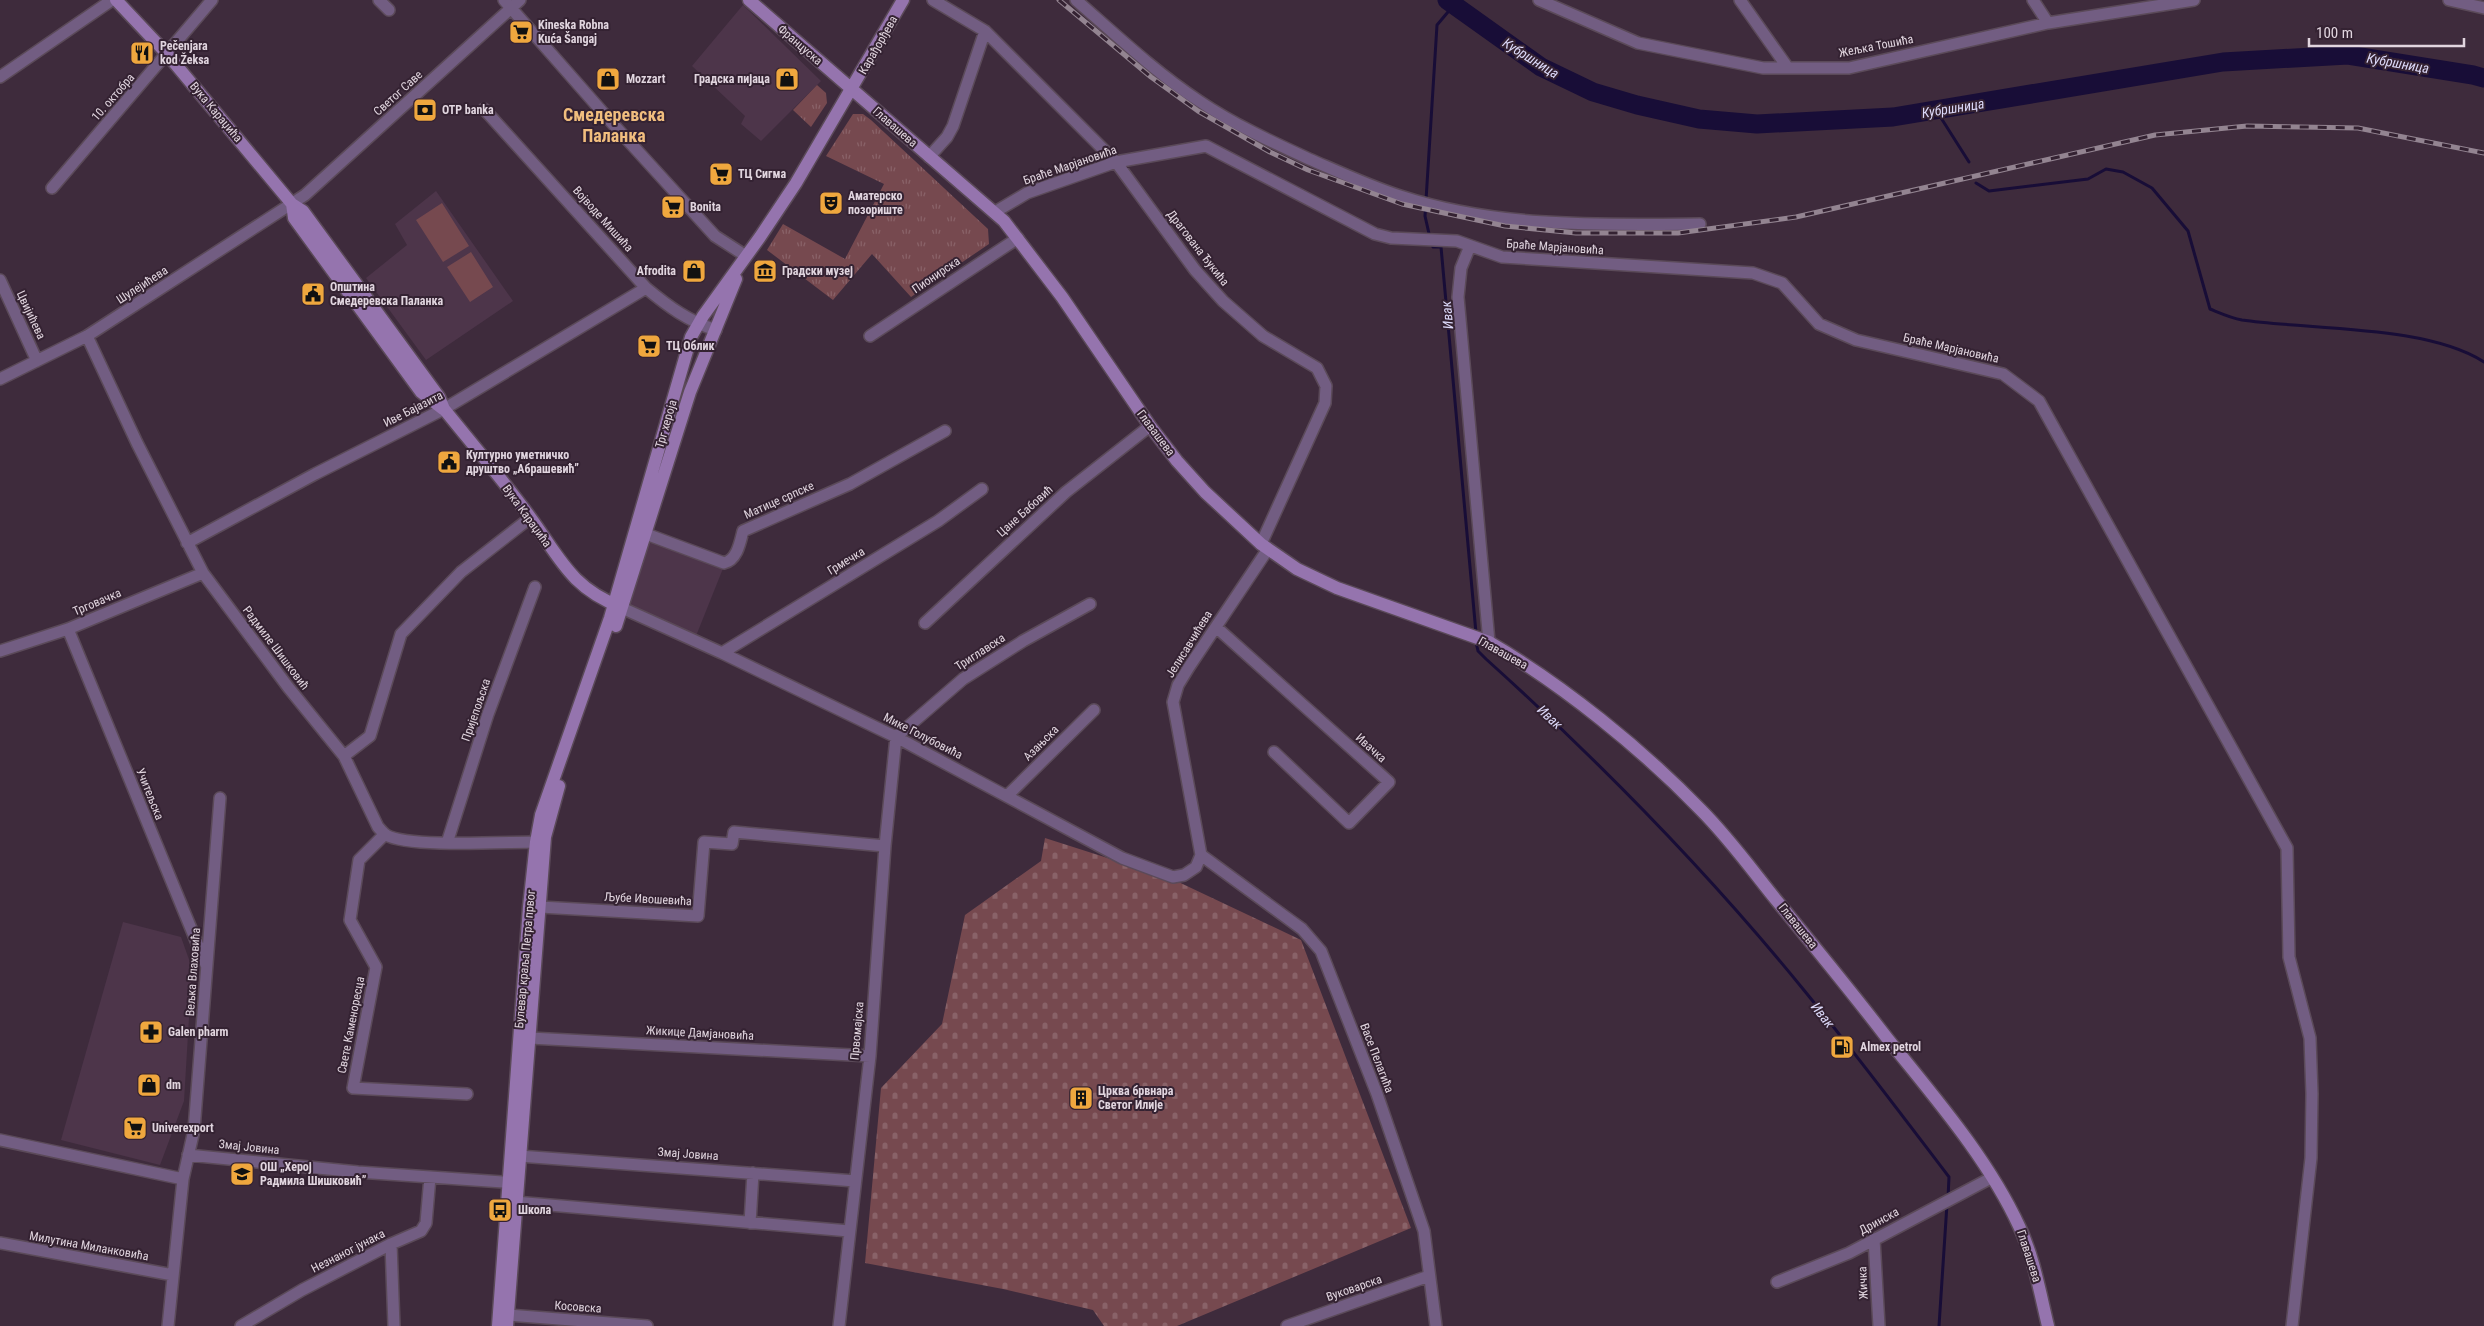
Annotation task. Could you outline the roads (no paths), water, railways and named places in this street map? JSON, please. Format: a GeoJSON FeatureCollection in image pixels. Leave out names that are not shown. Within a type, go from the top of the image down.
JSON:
{"type":"FeatureCollection","features":[{"type":"Feature","properties":{"kind":"main road","name":"Вука Караџића"},"geometry":{"type":"LineString","coordinates":[[116,0],[167,54],[292,204],[303,212],[438,397],[444,409],[530,518],[557,558],[578,582],[594,595],[618,606]]}},
{"type":"Feature","properties":{"kind":"main road","name":"Француска"},"geometry":{"type":"LineString","coordinates":[[749,0],[852,90]]}},
{"type":"Feature","properties":{"kind":"main road","name":"Карађорђева"},"geometry":{"type":"LineString","coordinates":[[852,90],[900,1]]}},
{"type":"Feature","properties":{"kind":"main road","name":"Главашева"},"geometry":{"type":"LineString","coordinates":[[852,90],[995,212],[1018,238],[1062,297],[1150,426],[1194,481],[1264,546],[1297,569],[1337,588],[1486,641],[1540,674],[1600,720],[1702,811],[1864,1008],[1974,1151],[2025,1240],[2038,1282],[2048,1326]]}},
{"type":"Feature","properties":{"kind":"main road","name":"Трг хероја"},"geometry":{"type":"LineString","coordinates":[[640,531],[652,477],[686,354],[698,324],[796,183],[852,90]]}},
{"type":"Feature","properties":{"kind":"main road","name":"Трг хероја"},"geometry":{"type":"LineString","coordinates":[[618,606],[640,531],[690,392],[746,256]]}},
{"type":"Feature","properties":{"kind":"main road","name":"Булевар краља Петра првог"},"geometry":{"type":"LineString","coordinates":[[498,1326],[512,1182],[536,842],[546,799],[618,606]]}},
{"type":"Feature","properties":{"kind":"main road","name":"Булевар краља Петра првог"},"geometry":{"type":"LineString","coordinates":[[508,1321],[515,1202],[512,1182],[519,1156],[545,836],[618,606]]}},
{"type":"Feature","properties":{"kind":"street"},"geometry":{"type":"LineString","coordinates":[[0,76],[112,0]]}},
{"type":"Feature","properties":{"kind":"street","name":"10. октобра"},"geometry":{"type":"LineString","coordinates":[[52,188],[212,0]]}},
{"type":"Feature","properties":{"kind":"street"},"geometry":{"type":"LineString","coordinates":[[379,0],[389,10]]}},
{"type":"Feature","properties":{"kind":"street","name":"Драгована Ђукића"},"geometry":{"type":"LineString","coordinates":[[933,0],[985,31],[1116,162],[1195,270],[1223,301],[1263,336],[1309,362],[1323,376],[1326,386],[1325,403],[1264,546]]}},
{"type":"Feature","properties":{"kind":"street","name":"Браће Марјановића"},"geometry":{"type":"LineString","coordinates":[[1076,0],[1154,68],[1199,102],[1291,150],[1401,196],[1447,208],[1509,219],[1584,225],[1700,224]]}},
{"type":"Feature","properties":{"kind":"street","name":"Жељка Тошића"},"geometry":{"type":"LineString","coordinates":[[1539,0],[1638,43],[1762,68],[1850,68],[2048,23],[2194,0]]}},
{"type":"Feature","properties":{"kind":"street"},"geometry":{"type":"LineString","coordinates":[[1740,0],[1788,68]]}},
{"type":"Feature","properties":{"kind":"street"},"geometry":{"type":"LineString","coordinates":[[2033,0],[2048,23]]}},
{"type":"Feature","properties":{"kind":"street"},"geometry":{"type":"LineString","coordinates":[[2449,0],[2484,8]]}},
{"type":"Feature","properties":{"kind":"street"},"geometry":{"type":"LineString","coordinates":[[512,3],[612,124],[715,236],[746,256]]}},
{"type":"Feature","properties":{"kind":"street","name":"Светог Саве"},"geometry":{"type":"LineString","coordinates":[[292,204],[312,189],[512,3]]}},
{"type":"Feature","properties":{"kind":"street"},"geometry":{"type":"LineString","coordinates":[[929,157],[948,137],[953,126],[985,31]]}},
{"type":"Feature","properties":{"kind":"street","name":"Војводе Мишића"},"geometry":{"type":"LineString","coordinates":[[484,109],[646,288],[674,311],[698,324],[716,330]]}},
{"type":"Feature","properties":{"kind":"street","name":"Браће Марјановића"},"geometry":{"type":"LineString","coordinates":[[995,212],[1027,193],[1116,162],[1206,146],[1375,234],[1412,240],[1457,241],[1502,257],[1753,273],[1782,283],[1819,324],[1856,340],[2003,374],[2039,401],[2287,848],[2289,957],[2310,1038],[2312,1094],[2311,1158],[2292,1326]]}},
{"type":"Feature","properties":{"kind":"street","name":"Шулејићева"},"geometry":{"type":"LineString","coordinates":[[0,379],[87,336],[292,204]]}},
{"type":"Feature","properties":{"kind":"street","name":"Пионирска"},"geometry":{"type":"LineString","coordinates":[[870,336],[1018,238]]}},
{"type":"Feature","properties":{"kind":"street"},"geometry":{"type":"LineString","coordinates":[[1470,246],[1462,268],[1458,297],[1486,641]]}},
{"type":"Feature","properties":{"kind":"street","name":"Цвијићева"},"geometry":{"type":"LineString","coordinates":[[0,280],[37,361]]}},
{"type":"Feature","properties":{"kind":"street","name":"Иве Бајазита"},"geometry":{"type":"LineString","coordinates":[[187,542],[444,409],[646,288]]}},
{"type":"Feature","properties":{"kind":"street","name":"Радмиле Шишковић"},"geometry":{"type":"LineString","coordinates":[[87,336],[203,573],[288,687],[344,756],[378,827],[385,834]]}},
{"type":"Feature","properties":{"kind":"street","name":"Цане Бабовић"},"geometry":{"type":"LineString","coordinates":[[924,623],[1066,492],[1150,426]]}},
{"type":"Feature","properties":{"kind":"street","name":"Матице српске"},"geometry":{"type":"LineString","coordinates":[[640,531],[728,562],[736,554],[743,532],[850,484],[945,431]]}},
{"type":"Feature","properties":{"kind":"street","name":"Грмечка"},"geometry":{"type":"LineString","coordinates":[[722,653],[938,521],[982,489]]}},
{"type":"Feature","properties":{"kind":"street"},"geometry":{"type":"LineString","coordinates":[[344,756],[370,736],[401,634],[461,572],[530,518]]}},
{"type":"Feature","properties":{"kind":"street","name":"Јелисавчићева"},"geometry":{"type":"LineString","coordinates":[[1200,855],[1173,702],[1185,673],[1216,627],[1264,546]]}},
{"type":"Feature","properties":{"kind":"street","name":"Трговачка"},"geometry":{"type":"LineString","coordinates":[[0,651],[68,629],[203,573]]}},
{"type":"Feature","properties":{"kind":"street","name":"Пријепољска"},"geometry":{"type":"LineString","coordinates":[[447,843],[488,714],[535,587]]}},
{"type":"Feature","properties":{"kind":"street","name":"Триглавска"},"geometry":{"type":"LineString","coordinates":[[896,737],[962,679],[1090,604]]}},
{"type":"Feature","properties":{"kind":"street","name":"Мике Голубовића"},"geometry":{"type":"LineString","coordinates":[[618,606],[722,653],[896,737],[1122,858],[1173,877],[1184,875],[1196,866],[1200,855]]}},
{"type":"Feature","properties":{"kind":"street","name":"Ивачка"},"geometry":{"type":"LineString","coordinates":[[1216,627],[1389,782],[1349,823],[1274,752]]}},
{"type":"Feature","properties":{"kind":"street","name":"Учитељска"},"geometry":{"type":"LineString","coordinates":[[68,629],[207,969]]}},
{"type":"Feature","properties":{"kind":"street","name":"Азањска"},"geometry":{"type":"LineString","coordinates":[[1007,796],[1094,710]]}},
{"type":"Feature","properties":{"kind":"street","name":"Првомајска"},"geometry":{"type":"LineString","coordinates":[[839,1326],[870,1056],[885,846],[896,737]]}},
{"type":"Feature","properties":{"kind":"street","name":"Вељка Влаховића"},"geometry":{"type":"LineString","coordinates":[[168,1326],[183,1179],[194,1130],[220,798]]}},
{"type":"Feature","properties":{"kind":"street","name":"Љубе Ивошевића"},"geometry":{"type":"LineString","coordinates":[[540,907],[698,916],[704,842],[732,844],[734,832],[885,846]]}},
{"type":"Feature","properties":{"kind":"street"},"geometry":{"type":"LineString","coordinates":[[385,834],[397,839],[447,843],[536,842]]}},
{"type":"Feature","properties":{"kind":"street","name":"Свете Каменоресца"},"geometry":{"type":"LineString","coordinates":[[385,834],[359,860],[350,920],[376,968],[353,1088],[468,1094]]}},
{"type":"Feature","properties":{"kind":"street","name":"Васе Пелагића"},"geometry":{"type":"LineString","coordinates":[[1200,855],[1302,930],[1321,950],[1377,1094],[1424,1231],[1436,1326]]}},
{"type":"Feature","properties":{"kind":"street","name":"Жикице Дамјановића"},"geometry":{"type":"LineString","coordinates":[[530,1038],[870,1056]]}},
{"type":"Feature","properties":{"kind":"street"},"geometry":{"type":"LineString","coordinates":[[0,1140],[183,1179]]}},
{"type":"Feature","properties":{"kind":"street","name":"Змај Јовина"},"geometry":{"type":"LineString","coordinates":[[188,1155],[430,1177],[512,1182]]}},
{"type":"Feature","properties":{"kind":"street","name":"Змај Јовина"},"geometry":{"type":"LineString","coordinates":[[519,1156],[855,1181]]}},
{"type":"Feature","properties":{"kind":"street"},"geometry":{"type":"LineString","coordinates":[[750,1223],[753,1173]]}},
{"type":"Feature","properties":{"kind":"street","name":"Незнаног јунака"},"geometry":{"type":"LineString","coordinates":[[241,1326],[302,1290],[391,1244],[421,1231],[426,1223],[430,1177]]}},
{"type":"Feature","properties":{"kind":"street","name":"Дринска"},"geometry":{"type":"LineString","coordinates":[[1777,1282],[1848,1253],[1991,1178]]}},
{"type":"Feature","properties":{"kind":"street"},"geometry":{"type":"LineString","coordinates":[[515,1202],[849,1231]]}},
{"type":"Feature","properties":{"kind":"street","name":"Жичка"},"geometry":{"type":"LineString","coordinates":[[1874,1239],[1879,1326]]}},
{"type":"Feature","properties":{"kind":"street","name":"Милутина Миланковића"},"geometry":{"type":"LineString","coordinates":[[0,1243],[173,1275]]}},
{"type":"Feature","properties":{"kind":"street"},"geometry":{"type":"LineString","coordinates":[[391,1244],[394,1326]]}},
{"type":"Feature","properties":{"kind":"street","name":"Вуковарска"},"geometry":{"type":"LineString","coordinates":[[1287,1326],[1429,1276]]}},
{"type":"Feature","properties":{"kind":"street","name":"Косовска"},"geometry":{"type":"LineString","coordinates":[[508,1321],[647,1326]]}},
{"type":"Feature","properties":{"kind":"waterway","name":"Кубршница"},"geometry":{"type":"LineString","coordinates":[[1447,0],[1541,67],[1593,92],[1637,105],[1699,119],[1757,124],[1893,117],[2223,62],[2348,55],[2484,78]]}},
{"type":"Feature","properties":{"kind":"waterway","name":"Ивак"},"geometry":{"type":"LineString","coordinates":[[1430,238],[1425,216],[1437,25],[1453,6]]}},
{"type":"Feature","properties":{"kind":"waterway"},"geometry":{"type":"LineString","coordinates":[[1936,110],[1969,162]]}},
{"type":"Feature","properties":{"kind":"waterway"},"geometry":{"type":"LineString","coordinates":[[1976,183],[1989,191],[2088,179],[2106,169],[2123,172],[2152,188],[2188,231],[2210,309],[2242,320],[2401,335],[2432,341],[2460,350],[2484,362]]}},
{"type":"Feature","properties":{"kind":"waterway","name":"Ивак"},"geometry":{"type":"LineString","coordinates":[[1432,244],[1433,247],[1441,247],[1476,633]]}},
{"type":"Feature","properties":{"kind":"waterway","name":"Ивак"},"geometry":{"type":"LineString","coordinates":[[1476,642],[1478,651],[1611,777],[1729,902],[1766,945],[1840,1035],[1949,1177],[1948,1198]]}},
{"type":"Feature","properties":{"kind":"waterway","name":"Ивак"},"geometry":{"type":"LineString","coordinates":[[1939,1326],[1947,1204]]}},
{"type":"Feature","properties":{"kind":"railway"},"geometry":{"type":"LineString","coordinates":[[1059,0],[1151,77],[1198,111],[1270,152],[1308,170],[1402,204],[1505,226],[1576,233],[1678,233],[1796,217],[2155,135],[2247,126],[2358,128],[2484,153]]}},
{"type":"Feature","properties":{"kind":"place","name":"Kineska Robna Kuća Šangaj"},"geometry":{"type":"Point","coordinates":[521,32]}},
{"type":"Feature","properties":{"kind":"place","name":"Pečenjara kod Žeksa"},"geometry":{"type":"Point","coordinates":[142,53]}},
{"type":"Feature","properties":{"kind":"place","name":"Mozzart"},"geometry":{"type":"Point","coordinates":[608,79]}},
{"type":"Feature","properties":{"kind":"place","name":"Градска пијаца"},"geometry":{"type":"Point","coordinates":[787,79]}},
{"type":"Feature","properties":{"kind":"place","name":"OTP banka"},"geometry":{"type":"Point","coordinates":[425,110]}},
{"type":"Feature","properties":{"kind":"place","name":"ТЦ Сигма"},"geometry":{"type":"Point","coordinates":[721,174]}},
{"type":"Feature","properties":{"kind":"place","name":"Аматерско позориште"},"geometry":{"type":"Point","coordinates":[831,203]}},
{"type":"Feature","properties":{"kind":"place","name":"Bonita"},"geometry":{"type":"Point","coordinates":[673,207]}},
{"type":"Feature","properties":{"kind":"place","name":"Afrodita"},"geometry":{"type":"Point","coordinates":[694,271]}},
{"type":"Feature","properties":{"kind":"place","name":"Градски музеј"},"geometry":{"type":"Point","coordinates":[765,271]}},
{"type":"Feature","properties":{"kind":"place","name":"Општина Смедеревска Паланка"},"geometry":{"type":"Point","coordinates":[313,294]}},
{"type":"Feature","properties":{"kind":"place","name":"ТЦ Облик"},"geometry":{"type":"Point","coordinates":[649,346]}},
{"type":"Feature","properties":{"kind":"place","name":"Културно уметничко друштво „Абрашевић”"},"geometry":{"type":"Point","coordinates":[449,462]}},
{"type":"Feature","properties":{"kind":"place","name":"Galen pharm"},"geometry":{"type":"Point","coordinates":[151,1032]}},
{"type":"Feature","properties":{"kind":"place","name":"Almex petrol"},"geometry":{"type":"Point","coordinates":[1842,1047]}},
{"type":"Feature","properties":{"kind":"place","name":"dm"},"geometry":{"type":"Point","coordinates":[149,1085]}},
{"type":"Feature","properties":{"kind":"place","name":"Црква брвнара Светог Илије"},"geometry":{"type":"Point","coordinates":[1081,1098]}},
{"type":"Feature","properties":{"kind":"place","name":"Univerexport"},"geometry":{"type":"Point","coordinates":[135,1128]}},
{"type":"Feature","properties":{"kind":"place","name":"ОШ „Херој Радмила Шишковић”"},"geometry":{"type":"Point","coordinates":[242,1174]}},
{"type":"Feature","properties":{"kind":"place","name":"Школа"},"geometry":{"type":"Point","coordinates":[500,1210]}},
{"type":"Feature","properties":{"kind":"district","name":"Смедеревска Паланка"},"geometry":{"type":"Point","coordinates":[614,125]}}]}
